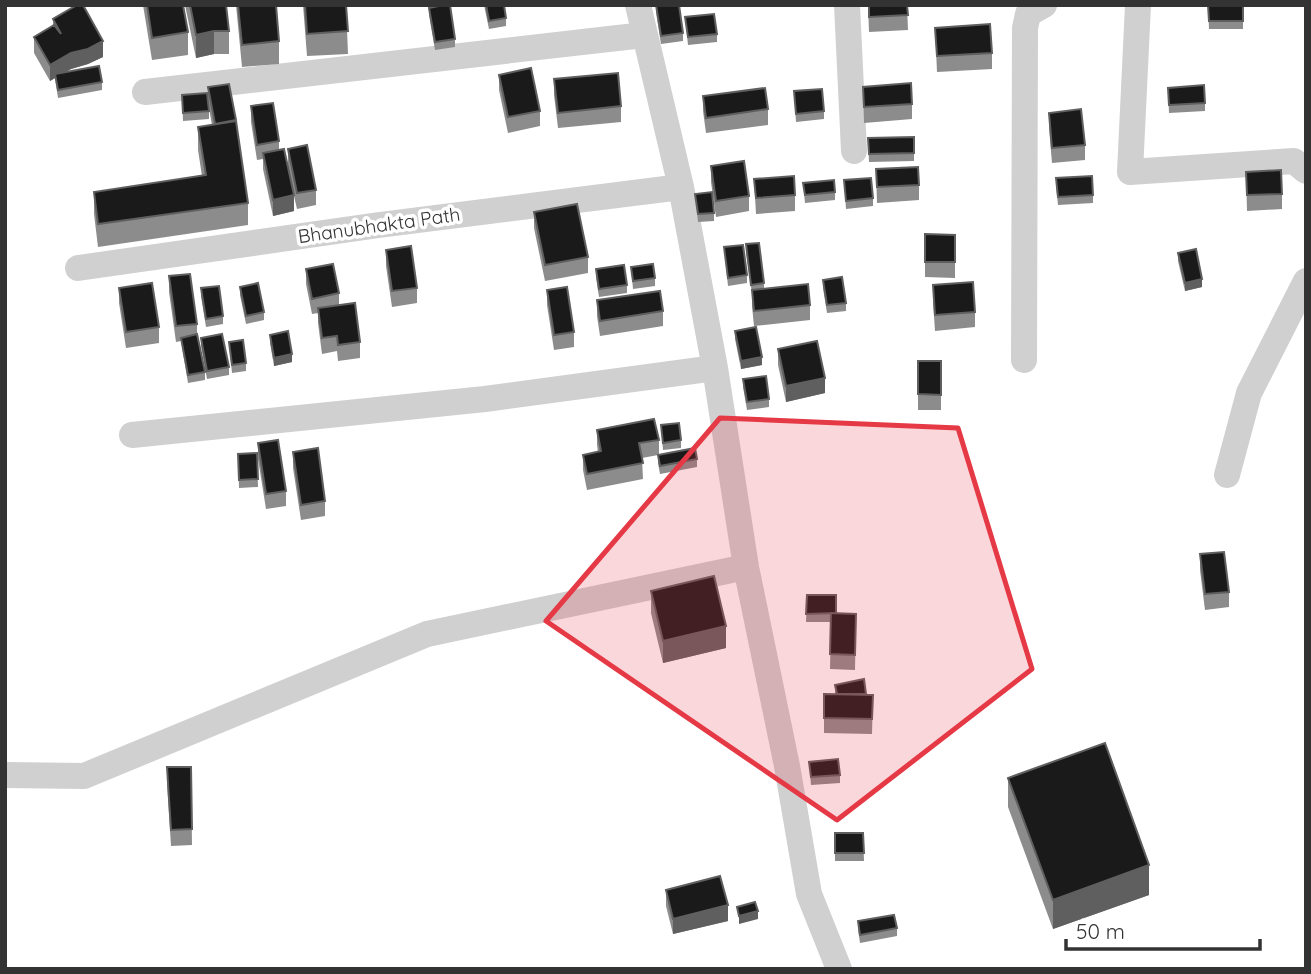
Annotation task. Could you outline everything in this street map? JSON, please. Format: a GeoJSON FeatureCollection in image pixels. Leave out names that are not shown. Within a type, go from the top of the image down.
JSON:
{"type":"FeatureCollection","features":[{"type":"Feature","properties":{"kind":"street"},"geometry":{"type":"LineString","coordinates":[[638,5],[681,187],[715,368],[746,568],[787,766],[809,894],[839,969]]}},
{"type":"Feature","properties":{"kind":"street"},"geometry":{"type":"LineString","coordinates":[[847,5],[854,151]]}},
{"type":"Feature","properties":{"kind":"street"},"geometry":{"type":"LineString","coordinates":[[1024,360],[1025,29],[1028,14],[1044,5]]}},
{"type":"Feature","properties":{"kind":"street"},"geometry":{"type":"LineString","coordinates":[[1138,5],[1130,172],[1294,161],[1306,171]]}},
{"type":"Feature","properties":{"kind":"street"},"geometry":{"type":"LineString","coordinates":[[145,92],[644,35]]}},
{"type":"Feature","properties":{"kind":"street","name":"Bhanubhakta Path"},"geometry":{"type":"LineString","coordinates":[[78,268],[379,225],[681,187]]}},
{"type":"Feature","properties":{"kind":"street"},"geometry":{"type":"LineString","coordinates":[[1227,475],[1249,393],[1301,296]]}},
{"type":"Feature","properties":{"kind":"street"},"geometry":{"type":"LineString","coordinates":[[132,435],[485,400],[715,368]]}},
{"type":"Feature","properties":{"kind":"street"},"geometry":{"type":"LineString","coordinates":[[5,775],[84,776],[427,634],[746,568]]}},
{"type":"Feature","properties":{"kind":"highlighted area"},"geometry":{"type":"Polygon","coordinates":[[[720,418],[958,428],[1032,669],[837,820],[546,621],[720,418]]]}},
{"type":"Feature","properties":{"kind":"building"},"geometry":{"type":"Polygon","coordinates":[[[77,5],[83,5],[103,41],[88,49],[71,53],[50,65],[34,37],[54,25],[61,34],[53,19],[77,5]]]}},
{"type":"Feature","properties":{"kind":"building"},"geometry":{"type":"Polygon","coordinates":[[[147,5],[183,5],[188,32],[152,38],[147,5]]]}},
{"type":"Feature","properties":{"kind":"building"},"geometry":{"type":"Polygon","coordinates":[[[190,5],[226,5],[229,31],[196,35],[190,5]]]}},
{"type":"Feature","properties":{"kind":"building"},"geometry":{"type":"Polygon","coordinates":[[[238,5],[276,5],[279,41],[242,45],[238,5]]]}},
{"type":"Feature","properties":{"kind":"building"},"geometry":{"type":"Polygon","coordinates":[[[305,5],[346,5],[348,31],[307,34],[305,5]]]}},
{"type":"Feature","properties":{"kind":"building"},"geometry":{"type":"Polygon","coordinates":[[[450,5],[455,39],[435,42],[429,8],[450,5]]]}},
{"type":"Feature","properties":{"kind":"building"},"geometry":{"type":"Polygon","coordinates":[[[486,5],[504,5],[506,18],[489,21],[486,5]]]}},
{"type":"Feature","properties":{"kind":"building"},"geometry":{"type":"Polygon","coordinates":[[[656,5],[679,5],[683,33],[661,36],[656,5]]]}},
{"type":"Feature","properties":{"kind":"building"},"geometry":{"type":"Polygon","coordinates":[[[869,5],[907,5],[908,15],[869,17],[869,5]]]}},
{"type":"Feature","properties":{"kind":"building"},"geometry":{"type":"Polygon","coordinates":[[[1208,5],[1243,5],[1243,21],[1209,21],[1208,5]]]}},
{"type":"Feature","properties":{"kind":"building"},"geometry":{"type":"Polygon","coordinates":[[[714,14],[717,34],[688,37],[685,17],[714,14]]]}},
{"type":"Feature","properties":{"kind":"building"},"geometry":{"type":"Polygon","coordinates":[[[990,24],[992,53],[937,56],[935,28],[990,24]]]}},
{"type":"Feature","properties":{"kind":"building"},"geometry":{"type":"Polygon","coordinates":[[[99,66],[102,82],[58,90],[55,74],[99,66]]]}},
{"type":"Feature","properties":{"kind":"building"},"geometry":{"type":"Polygon","coordinates":[[[531,68],[540,111],[508,117],[499,75],[531,68]]]}},
{"type":"Feature","properties":{"kind":"building"},"geometry":{"type":"Polygon","coordinates":[[[618,73],[621,106],[558,113],[554,79],[618,73]]]}},
{"type":"Feature","properties":{"kind":"building"},"geometry":{"type":"Polygon","coordinates":[[[911,83],[912,104],[864,107],[863,87],[911,83]]]}},
{"type":"Feature","properties":{"kind":"building"},"geometry":{"type":"Polygon","coordinates":[[[229,84],[236,120],[215,124],[208,87],[229,84]]]}},
{"type":"Feature","properties":{"kind":"building"},"geometry":{"type":"Polygon","coordinates":[[[1204,85],[1205,103],[1169,105],[1168,88],[1204,85]]]}},
{"type":"Feature","properties":{"kind":"building"},"geometry":{"type":"Polygon","coordinates":[[[765,88],[768,109],[706,118],[703,96],[765,88]]]}},
{"type":"Feature","properties":{"kind":"building"},"geometry":{"type":"Polygon","coordinates":[[[822,89],[824,111],[796,114],[794,91],[822,89]]]}},
{"type":"Feature","properties":{"kind":"building"},"geometry":{"type":"Polygon","coordinates":[[[207,93],[209,111],[183,113],[182,95],[207,93]]]}},
{"type":"Feature","properties":{"kind":"building"},"geometry":{"type":"Polygon","coordinates":[[[273,103],[279,141],[257,145],[251,106],[273,103]]]}},
{"type":"Feature","properties":{"kind":"building"},"geometry":{"type":"Polygon","coordinates":[[[1081,109],[1085,145],[1052,148],[1049,113],[1081,109]]]}},
{"type":"Feature","properties":{"kind":"building"},"geometry":{"type":"Polygon","coordinates":[[[236,121],[248,203],[98,224],[94,192],[206,175],[198,127],[236,121]]]}},
{"type":"Feature","properties":{"kind":"building"},"geometry":{"type":"Polygon","coordinates":[[[914,137],[914,153],[869,154],[868,138],[914,137]]]}},
{"type":"Feature","properties":{"kind":"building"},"geometry":{"type":"Polygon","coordinates":[[[307,145],[316,190],[297,193],[288,149],[307,145]]]}},
{"type":"Feature","properties":{"kind":"building"},"geometry":{"type":"Polygon","coordinates":[[[284,149],[294,195],[273,200],[263,153],[284,149]]]}},
{"type":"Feature","properties":{"kind":"building"},"geometry":{"type":"Polygon","coordinates":[[[744,161],[749,196],[716,201],[711,166],[744,161]]]}},
{"type":"Feature","properties":{"kind":"building"},"geometry":{"type":"Polygon","coordinates":[[[918,167],[919,185],[877,187],[876,169],[918,167]]]}},
{"type":"Feature","properties":{"kind":"building"},"geometry":{"type":"Polygon","coordinates":[[[1281,170],[1282,194],[1247,195],[1246,172],[1281,170]]]}},
{"type":"Feature","properties":{"kind":"building"},"geometry":{"type":"Polygon","coordinates":[[[794,176],[795,195],[756,198],[754,179],[794,176]]]}},
{"type":"Feature","properties":{"kind":"building"},"geometry":{"type":"Polygon","coordinates":[[[1092,176],[1093,195],[1058,197],[1056,178],[1092,176]]]}},
{"type":"Feature","properties":{"kind":"building"},"geometry":{"type":"Polygon","coordinates":[[[871,178],[873,198],[846,201],[844,180],[871,178]]]}},
{"type":"Feature","properties":{"kind":"building"},"geometry":{"type":"Polygon","coordinates":[[[834,180],[835,192],[805,195],[803,183],[834,180]]]}},
{"type":"Feature","properties":{"kind":"building"},"geometry":{"type":"Polygon","coordinates":[[[712,192],[714,213],[698,214],[695,194],[712,192]]]}},
{"type":"Feature","properties":{"kind":"building"},"geometry":{"type":"Polygon","coordinates":[[[577,204],[588,257],[545,265],[534,212],[577,204]]]}},
{"type":"Feature","properties":{"kind":"building"},"geometry":{"type":"Polygon","coordinates":[[[925,234],[955,235],[955,262],[925,262],[925,234]]]}},
{"type":"Feature","properties":{"kind":"building"},"geometry":{"type":"Polygon","coordinates":[[[759,243],[764,283],[751,285],[746,244],[759,243]]]}},
{"type":"Feature","properties":{"kind":"building"},"geometry":{"type":"Polygon","coordinates":[[[743,245],[747,275],[728,278],[724,247],[743,245]]]}},
{"type":"Feature","properties":{"kind":"building"},"geometry":{"type":"Polygon","coordinates":[[[411,246],[417,288],[392,291],[386,250],[411,246]]]}},
{"type":"Feature","properties":{"kind":"building"},"geometry":{"type":"Polygon","coordinates":[[[1196,249],[1202,279],[1185,283],[1178,253],[1196,249]]]}},
{"type":"Feature","properties":{"kind":"building"},"geometry":{"type":"Polygon","coordinates":[[[333,264],[339,293],[312,299],[306,269],[333,264]]]}},
{"type":"Feature","properties":{"kind":"building"},"geometry":{"type":"Polygon","coordinates":[[[653,264],[655,278],[633,281],[631,267],[653,264]]]}},
{"type":"Feature","properties":{"kind":"building"},"geometry":{"type":"Polygon","coordinates":[[[624,265],[627,285],[599,289],[596,269],[624,265]]]}},
{"type":"Feature","properties":{"kind":"building"},"geometry":{"type":"Polygon","coordinates":[[[190,274],[197,324],[176,326],[169,276],[190,274]]]}},
{"type":"Feature","properties":{"kind":"building"},"geometry":{"type":"Polygon","coordinates":[[[842,277],[846,303],[827,305],[823,280],[842,277]]]}},
{"type":"Feature","properties":{"kind":"building"},"geometry":{"type":"Polygon","coordinates":[[[973,282],[975,312],[935,315],[933,285],[973,282]]]}},
{"type":"Feature","properties":{"kind":"building"},"geometry":{"type":"Polygon","coordinates":[[[152,283],[159,327],[126,332],[119,288],[152,283]]]}},
{"type":"Feature","properties":{"kind":"building"},"geometry":{"type":"Polygon","coordinates":[[[258,283],[264,312],[246,316],[240,287],[258,283]]]}},
{"type":"Feature","properties":{"kind":"building"},"geometry":{"type":"Polygon","coordinates":[[[808,284],[810,305],[754,311],[752,290],[808,284]]]}},
{"type":"Feature","properties":{"kind":"building"},"geometry":{"type":"Polygon","coordinates":[[[219,286],[223,316],[206,319],[201,288],[219,286]]]}},
{"type":"Feature","properties":{"kind":"building"},"geometry":{"type":"Polygon","coordinates":[[[567,287],[574,332],[554,335],[547,290],[567,287]]]}},
{"type":"Feature","properties":{"kind":"building"},"geometry":{"type":"Polygon","coordinates":[[[660,291],[663,311],[600,321],[597,300],[660,291]]]}},
{"type":"Feature","properties":{"kind":"building"},"geometry":{"type":"Polygon","coordinates":[[[355,303],[360,342],[338,345],[337,336],[322,338],[318,308],[355,303]]]}},
{"type":"Feature","properties":{"kind":"building"},"geometry":{"type":"Polygon","coordinates":[[[756,327],[762,357],[741,361],[735,331],[756,327]]]}},
{"type":"Feature","properties":{"kind":"building"},"geometry":{"type":"Polygon","coordinates":[[[288,331],[292,354],[274,358],[270,335],[288,331]]]}},
{"type":"Feature","properties":{"kind":"building"},"geometry":{"type":"Polygon","coordinates":[[[197,334],[205,372],[188,375],[181,338],[197,334]]]}},
{"type":"Feature","properties":{"kind":"building"},"geometry":{"type":"Polygon","coordinates":[[[222,334],[229,367],[207,371],[201,338],[222,334]]]}},
{"type":"Feature","properties":{"kind":"building"},"geometry":{"type":"Polygon","coordinates":[[[243,340],[246,363],[232,365],[229,342],[243,340]]]}},
{"type":"Feature","properties":{"kind":"building"},"geometry":{"type":"Polygon","coordinates":[[[817,341],[825,378],[786,386],[778,349],[817,341]]]}},
{"type":"Feature","properties":{"kind":"building"},"geometry":{"type":"Polygon","coordinates":[[[918,361],[941,361],[941,395],[918,394],[918,361]]]}},
{"type":"Feature","properties":{"kind":"building"},"geometry":{"type":"Polygon","coordinates":[[[766,376],[769,399],[747,402],[743,379],[766,376]]]}},
{"type":"Feature","properties":{"kind":"building"},"geometry":{"type":"Polygon","coordinates":[[[654,419],[659,440],[639,443],[643,463],[587,474],[583,455],[601,451],[597,430],[654,419]]]}},
{"type":"Feature","properties":{"kind":"building"},"geometry":{"type":"Polygon","coordinates":[[[679,423],[681,440],[663,443],[661,425],[679,423]]]}},
{"type":"Feature","properties":{"kind":"building"},"geometry":{"type":"Polygon","coordinates":[[[278,440],[286,491],[266,494],[258,443],[278,440]]]}},
{"type":"Feature","properties":{"kind":"building"},"geometry":{"type":"Polygon","coordinates":[[[318,448],[325,501],[301,505],[293,452],[318,448]]]}},
{"type":"Feature","properties":{"kind":"building"},"geometry":{"type":"Polygon","coordinates":[[[695,448],[697,459],[660,466],[658,455],[695,448]]]}},
{"type":"Feature","properties":{"kind":"building"},"geometry":{"type":"Polygon","coordinates":[[[257,453],[258,479],[239,480],[238,454],[257,453]]]}},
{"type":"Feature","properties":{"kind":"building"},"geometry":{"type":"Polygon","coordinates":[[[1224,552],[1229,592],[1205,594],[1200,554],[1224,552]]]}},
{"type":"Feature","properties":{"kind":"building"},"geometry":{"type":"Polygon","coordinates":[[[714,576],[726,626],[663,641],[651,591],[714,576]]]}},
{"type":"Feature","properties":{"kind":"building"},"geometry":{"type":"Polygon","coordinates":[[[807,595],[836,595],[836,613],[806,614],[807,595]]]}},
{"type":"Feature","properties":{"kind":"building"},"geometry":{"type":"Polygon","coordinates":[[[831,613],[856,614],[855,655],[830,654],[831,613]]]}},
{"type":"Feature","properties":{"kind":"building"},"geometry":{"type":"Polygon","coordinates":[[[864,679],[866,694],[837,694],[835,685],[864,679]]]}},
{"type":"Feature","properties":{"kind":"building"},"geometry":{"type":"Polygon","coordinates":[[[824,694],[873,695],[872,719],[824,718],[824,694]]]}},
{"type":"Feature","properties":{"kind":"building"},"geometry":{"type":"Polygon","coordinates":[[[1105,743],[1149,865],[1053,900],[1008,778],[1105,743]]]}},
{"type":"Feature","properties":{"kind":"building"},"geometry":{"type":"Polygon","coordinates":[[[838,759],[840,775],[811,777],[809,762],[838,759]]]}},
{"type":"Feature","properties":{"kind":"building"},"geometry":{"type":"Polygon","coordinates":[[[167,767],[191,767],[192,829],[171,830],[167,767]]]}},
{"type":"Feature","properties":{"kind":"building"},"geometry":{"type":"Polygon","coordinates":[[[835,833],[863,833],[864,853],[835,853],[835,833]]]}},
{"type":"Feature","properties":{"kind":"building"},"geometry":{"type":"Polygon","coordinates":[[[720,876],[728,905],[673,919],[666,890],[720,876]]]}},
{"type":"Feature","properties":{"kind":"building"},"geometry":{"type":"Polygon","coordinates":[[[755,902],[758,911],[739,916],[737,907],[755,902]]]}},
{"type":"Feature","properties":{"kind":"building"},"geometry":{"type":"Polygon","coordinates":[[[894,915],[897,928],[860,935],[858,921],[894,915]]]}}]}
